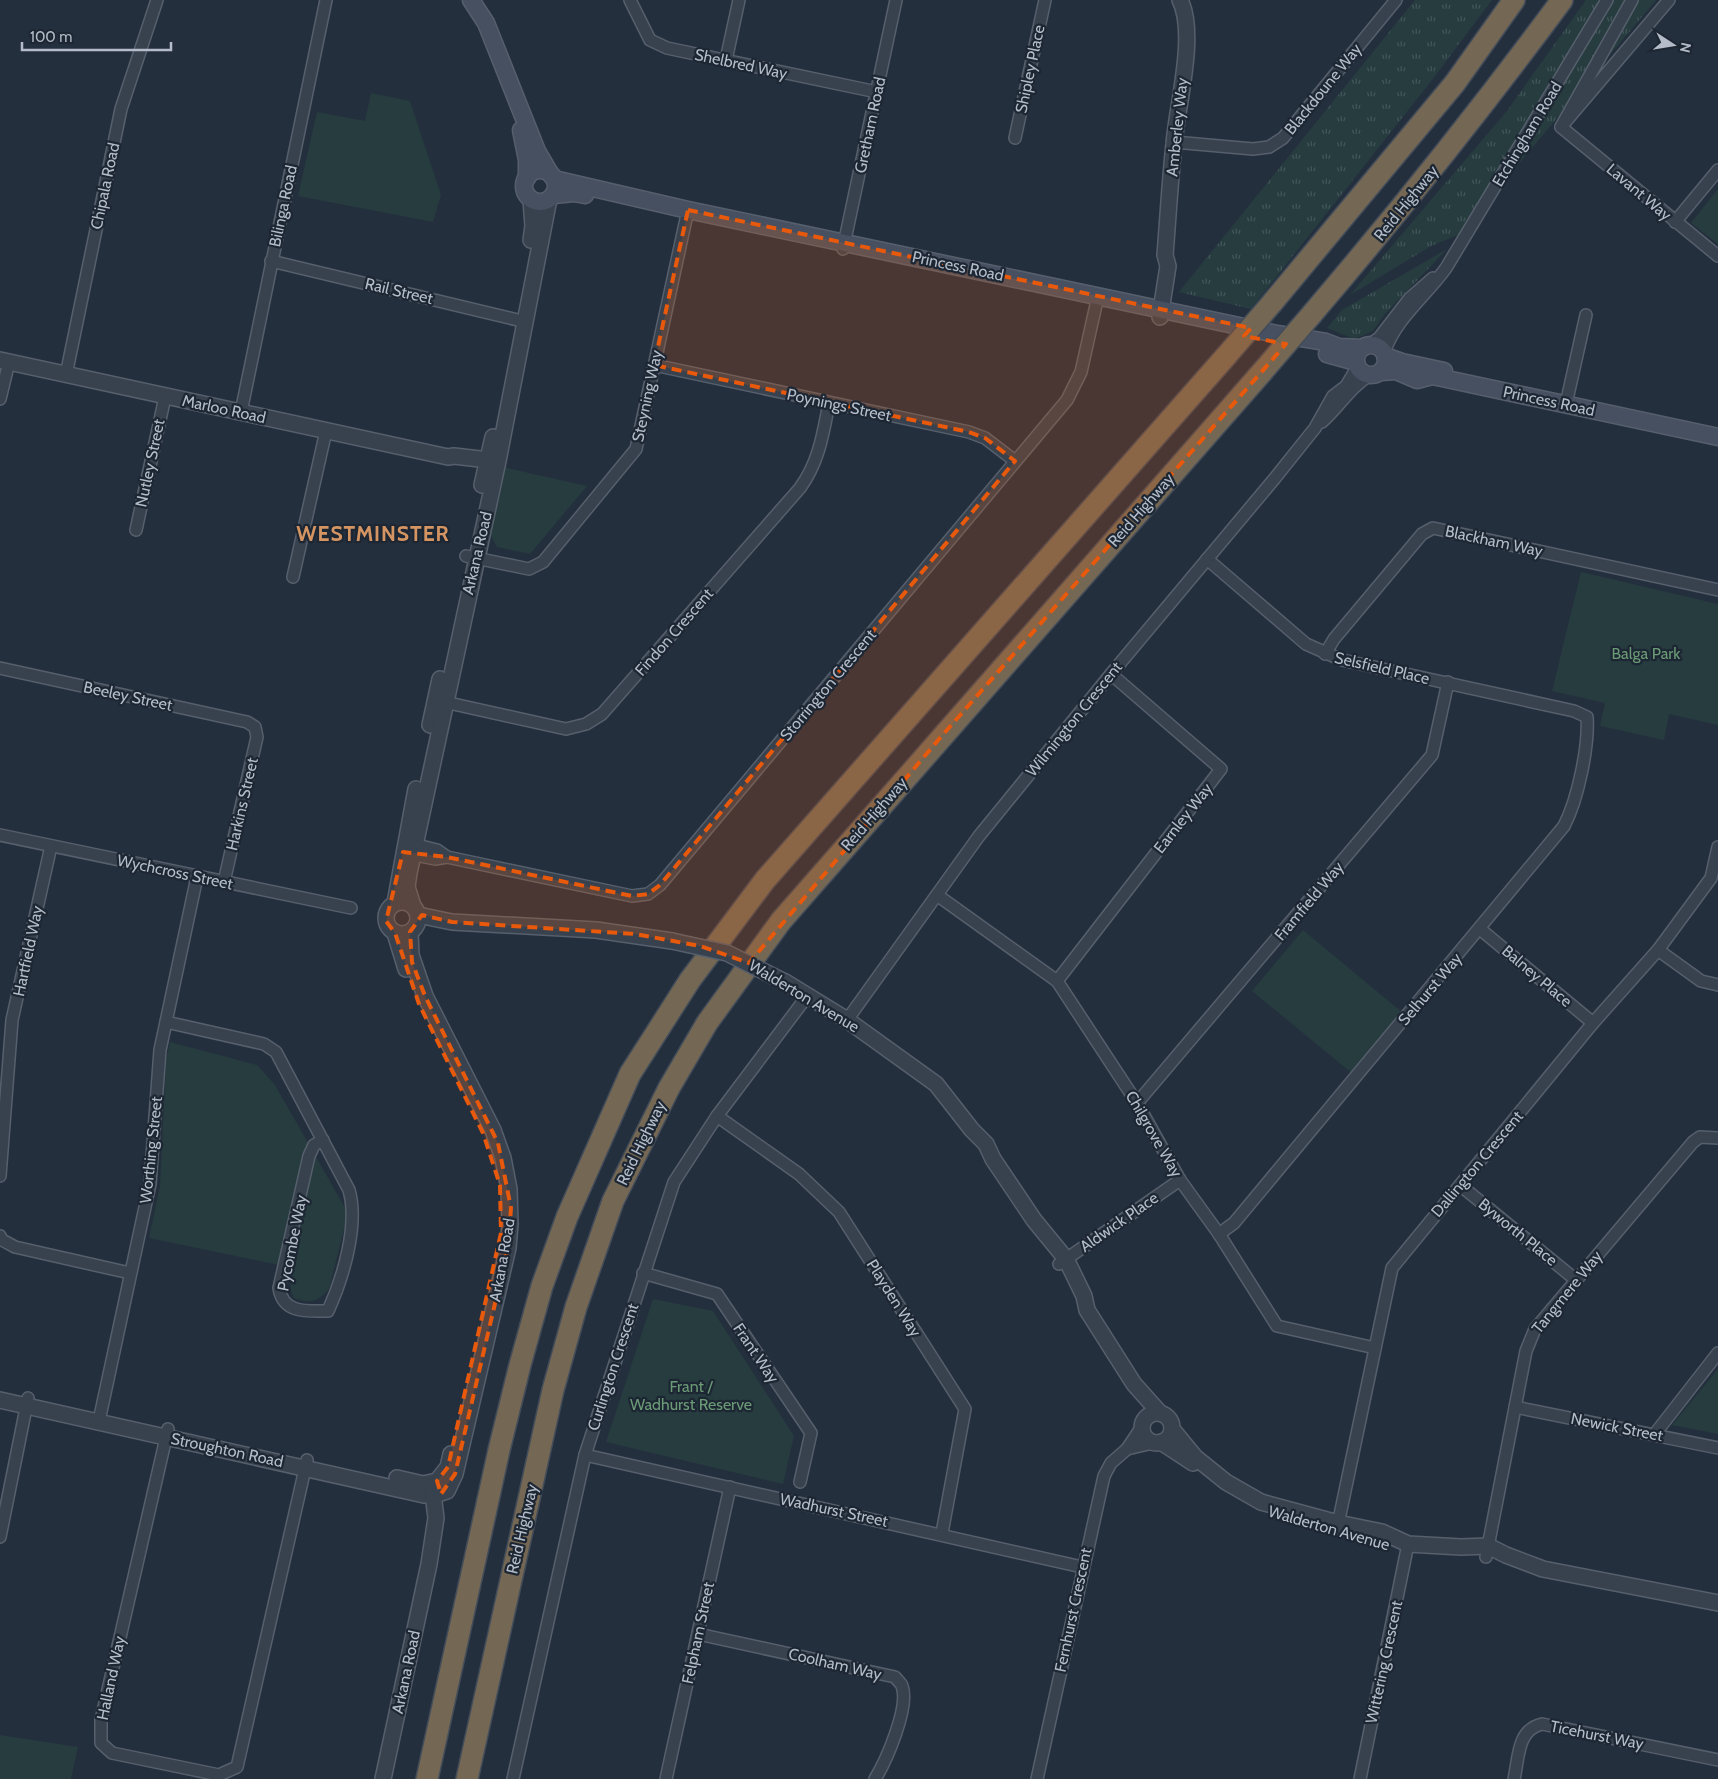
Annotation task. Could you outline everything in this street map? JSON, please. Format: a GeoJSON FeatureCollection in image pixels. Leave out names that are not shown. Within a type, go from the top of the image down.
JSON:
{"type":"FeatureCollection","features":[{"type":"Feature","properties":{"kind":"highway"},"geometry":{"type":"LineString","coordinates":[[427,1779],[499,1450],[542,1286],[567,1217],[630,1074],[690,980],[765,880],[1272,303],[1454,83],[1514,0]]}},
{"type":"Feature","properties":{"kind":"highway","name":"Reid Highway"},"geometry":{"type":"LineString","coordinates":[[467,1779],[553,1390],[576,1307],[613,1201],[669,1088],[724,999],[781,921],[1263,371],[1389,224],[1481,109],[1562,0]]}},
{"type":"Feature","properties":{"kind":"main road"},"geometry":{"type":"LineString","coordinates":[[471,0],[486,23],[537,151],[556,184],[551,197],[537,202],[531,200],[524,190],[527,178],[527,160],[516,101]]}},
{"type":"Feature","properties":{"kind":"main road"},"geometry":{"type":"LineString","coordinates":[[527,178],[538,171],[552,177]]}},
{"type":"Feature","properties":{"kind":"main road","name":"Princess Road"},"geometry":{"type":"LineString","coordinates":[[552,177],[687,214]]}},
{"type":"Feature","properties":{"kind":"main road","name":"Princess Road"},"geometry":{"type":"LineString","coordinates":[[551,197],[574,193],[687,214],[1156,312],[1366,362],[1418,380],[1432,376],[1718,430]]}},
{"type":"Feature","properties":{"kind":"main road","name":"Princess Road"},"geometry":{"type":"LineString","coordinates":[[1366,362],[1380,348],[1385,355],[1402,362],[1718,437]]}},
{"type":"Feature","properties":{"kind":"street","name":"Chipala Road"},"geometry":{"type":"LineString","coordinates":[[66,375],[121,109],[157,0]]}},
{"type":"Feature","properties":{"kind":"street","name":"Bilinga Road"},"geometry":{"type":"LineString","coordinates":[[242,412],[271,261],[326,0]]}},
{"type":"Feature","properties":{"kind":"street","name":"Shelbred Way"},"geometry":{"type":"LineString","coordinates":[[630,0],[650,40],[667,48],[877,92]]}},
{"type":"Feature","properties":{"kind":"street"},"geometry":{"type":"LineString","coordinates":[[726,60],[739,0]]}},
{"type":"Feature","properties":{"kind":"street","name":"Gretham Road"},"geometry":{"type":"LineString","coordinates":[[844,246],[896,0]]}},
{"type":"Feature","properties":{"kind":"street","name":"Shipley Place"},"geometry":{"type":"LineString","coordinates":[[1015,138],[1045,0]]}},
{"type":"Feature","properties":{"kind":"street","name":"Amberley Way"},"geometry":{"type":"LineString","coordinates":[[1156,312],[1160,264],[1166,255],[1174,142],[1187,27],[1180,0]]}},
{"type":"Feature","properties":{"kind":"street","name":"Blackdoune Way"},"geometry":{"type":"LineString","coordinates":[[1174,142],[1254,149],[1269,147],[1284,138],[1396,0]]}},
{"type":"Feature","properties":{"kind":"street","name":"Etchingham Road"},"geometry":{"type":"LineString","coordinates":[[1385,355],[1390,340],[1411,308],[1427,293],[1446,268],[1607,0]]}},
{"type":"Feature","properties":{"kind":"street","name":"Etchingham Road"},"geometry":{"type":"LineString","coordinates":[[1561,127],[1632,0]]}},
{"type":"Feature","properties":{"kind":"street","name":"Etchingham Road"},"geometry":{"type":"LineString","coordinates":[[1561,127],[1669,0]]}},
{"type":"Feature","properties":{"kind":"street","name":"Lavant Way"},"geometry":{"type":"LineString","coordinates":[[1561,127],[1718,256]]}},
{"type":"Feature","properties":{"kind":"street"},"geometry":{"type":"LineString","coordinates":[[1675,222],[1718,170]]}},
{"type":"Feature","properties":{"kind":"street","name":"Arkana Road"},"geometry":{"type":"LineString","coordinates":[[395,903],[409,848],[551,197]]}},
{"type":"Feature","properties":{"kind":"street","name":"Arkana Road"},"geometry":{"type":"LineString","coordinates":[[523,321],[533,226],[531,200]]}},
{"type":"Feature","properties":{"kind":"street","name":"Steyning Way"},"geometry":{"type":"LineString","coordinates":[[471,557],[529,569],[543,562],[636,449],[687,214]]}},
{"type":"Feature","properties":{"kind":"street","name":"Rail Street"},"geometry":{"type":"LineString","coordinates":[[271,261],[523,321]]}},
{"type":"Feature","properties":{"kind":"street","name":"Etchingham Road"},"geometry":{"type":"LineString","coordinates":[[1366,362],[1379,338],[1409,299],[1446,268]]}},
{"type":"Feature","properties":{"kind":"street","name":"Storrington Crescent"},"geometry":{"type":"LineString","coordinates":[[409,848],[437,850],[447,857],[632,896],[648,894],[666,877],[1073,393],[1081,372],[1097,300]]}},
{"type":"Feature","properties":{"kind":"street"},"geometry":{"type":"LineString","coordinates":[[1567,401],[1586,315]]}},
{"type":"Feature","properties":{"kind":"street","name":"Marloo Road"},"geometry":{"type":"LineString","coordinates":[[4,361],[448,457],[454,456],[491,466]]}},
{"type":"Feature","properties":{"kind":"street"},"geometry":{"type":"LineString","coordinates":[[0,399],[4,361]]}},
{"type":"Feature","properties":{"kind":"street","name":"Wilmington Crescent"},"geometry":{"type":"LineString","coordinates":[[847,1020],[979,836],[1315,428],[1333,396],[1346,386],[1366,362]]}},
{"type":"Feature","properties":{"kind":"street","name":"Poynings Street"},"geometry":{"type":"LineString","coordinates":[[654,365],[969,432],[985,438],[1015,461]]}},
{"type":"Feature","properties":{"kind":"street","name":"Nutley Street"},"geometry":{"type":"LineString","coordinates":[[136,530],[165,397]]}},
{"type":"Feature","properties":{"kind":"street","name":"Findon Crescent"},"geometry":{"type":"LineString","coordinates":[[441,701],[566,729],[586,724],[602,714],[800,488],[811,473],[818,456],[829,403]]}},
{"type":"Feature","properties":{"kind":"street"},"geometry":{"type":"LineString","coordinates":[[293,577],[326,431]]}},
{"type":"Feature","properties":{"kind":"street","name":"Blackham Way"},"geometry":{"type":"LineString","coordinates":[[1326,654],[1334,639],[1422,534],[1433,528],[1446,529],[1718,590]]}},
{"type":"Feature","properties":{"kind":"street","name":"Selsfield Place"},"geometry":{"type":"LineString","coordinates":[[1207,559],[1306,644],[1326,654],[1342,660],[1574,711],[1587,717]]}},
{"type":"Feature","properties":{"kind":"street","name":"Beeley Street"},"geometry":{"type":"LineString","coordinates":[[0,668],[247,722],[255,727]]}},
{"type":"Feature","properties":{"kind":"street","name":"Earnley Way"},"geometry":{"type":"LineString","coordinates":[[1057,981],[1220,770],[1111,674]]}},
{"type":"Feature","properties":{"kind":"street","name":"Framfield Way"},"geometry":{"type":"LineString","coordinates":[[1137,1103],[1432,755],[1448,682]]}},
{"type":"Feature","properties":{"kind":"street","name":"Selhurst Way"},"geometry":{"type":"LineString","coordinates":[[1219,1234],[1234,1223],[1564,826],[1572,811],[1588,733],[1587,717]]}},
{"type":"Feature","properties":{"kind":"street","name":"Harkins Street"},"geometry":{"type":"LineString","coordinates":[[224,882],[257,737],[255,727]]}},
{"type":"Feature","properties":{"kind":"street","name":"Wychcross Street"},"geometry":{"type":"LineString","coordinates":[[0,835],[351,908]]}},
{"type":"Feature","properties":{"kind":"street","name":"Hartfield Way"},"geometry":{"type":"LineString","coordinates":[[0,1176],[12,1020],[51,846]]}},
{"type":"Feature","properties":{"kind":"street","name":"Dallington Crescent"},"geometry":{"type":"LineString","coordinates":[[1337,1526],[1392,1268],[1594,1023],[1658,950],[1711,878],[1718,847]]}},
{"type":"Feature","properties":{"kind":"street","name":"Arkana Road"},"geometry":{"type":"LineString","coordinates":[[383,1779],[429,1564],[436,1554],[441,1528],[443,1505],[439,1487],[508,1248],[510,1224],[510,1189],[503,1158],[492,1130],[425,996],[410,955],[414,920],[407,887],[409,848]]}},
{"type":"Feature","properties":{"kind":"street","name":"Worthing Street"},"geometry":{"type":"LineString","coordinates":[[100,1417],[150,1184],[160,1050],[197,877]]}},
{"type":"Feature","properties":{"kind":"street","name":"Chilgrove Way"},"geometry":{"type":"LineString","coordinates":[[937,895],[1057,981],[1137,1103],[1180,1180],[1219,1234],[1278,1326],[1375,1348]]}},
{"type":"Feature","properties":{"kind":"street"},"geometry":{"type":"LineString","coordinates":[[408,902],[414,920],[400,934],[395,933],[388,926],[385,917],[388,908],[395,903],[408,902]]}},
{"type":"Feature","properties":{"kind":"street","name":"Walderton Avenue"},"geometry":{"type":"LineString","coordinates":[[414,920],[596,930],[672,941],[727,953],[785,982],[847,1020],[936,1084],[972,1130],[986,1144],[1010,1190],[1034,1220],[1084,1296],[1087,1310],[1134,1384],[1149,1419]]}},
{"type":"Feature","properties":{"kind":"street","name":"Balney Place"},"geometry":{"type":"LineString","coordinates":[[1480,929],[1594,1023]]}},
{"type":"Feature","properties":{"kind":"street","name":"Arkana Road"},"geometry":{"type":"LineString","coordinates":[[395,933],[410,981],[483,1133],[495,1164],[500,1185],[500,1241],[448,1467],[439,1487]]}},
{"type":"Feature","properties":{"kind":"street"},"geometry":{"type":"LineString","coordinates":[[1658,950],[1702,981],[1718,985]]}},
{"type":"Feature","properties":{"kind":"street","name":"Curlington Crescent"},"geometry":{"type":"LineString","coordinates":[[513,1779],[585,1455],[674,1182],[717,1116],[808,995]]}},
{"type":"Feature","properties":{"kind":"street","name":"Pycombe Way"},"geometry":{"type":"LineString","coordinates":[[166,1022],[264,1044],[276,1052],[323,1140],[349,1190],[353,1205],[353,1220],[338,1288],[328,1311],[307,1311],[288,1306],[281,1299],[279,1288],[309,1156],[314,1145],[323,1140]]}},
{"type":"Feature","properties":{"kind":"street","name":"Playden Way"},"geometry":{"type":"LineString","coordinates":[[717,1116],[799,1174],[840,1212],[965,1409],[942,1533]]}},
{"type":"Feature","properties":{"kind":"street","name":"Tangmere Way"},"geometry":{"type":"LineString","coordinates":[[1487,1551],[1515,1407],[1530,1339],[1535,1329],[1693,1142],[1700,1137],[1718,1138]]}},
{"type":"Feature","properties":{"kind":"street","name":"Aldwick Place"},"geometry":{"type":"LineString","coordinates":[[1062,1261],[1180,1180]]}},
{"type":"Feature","properties":{"kind":"street","name":"Byworth Place"},"geometry":{"type":"LineString","coordinates":[[1460,1185],[1576,1280]]}},
{"type":"Feature","properties":{"kind":"street"},"geometry":{"type":"LineString","coordinates":[[0,1236],[2,1240],[15,1247],[130,1273]]}},
{"type":"Feature","properties":{"kind":"street","name":"Frant Way"},"geometry":{"type":"LineString","coordinates":[[643,1273],[716,1294],[811,1433],[800,1482]]}},
{"type":"Feature","properties":{"kind":"street"},"geometry":{"type":"LineString","coordinates":[[1654,1435],[1718,1353]]}},
{"type":"Feature","properties":{"kind":"street","name":"Stroughton Road"},"geometry":{"type":"LineString","coordinates":[[0,1392],[28,1402]]}},
{"type":"Feature","properties":{"kind":"street","name":"Stroughton Road"},"geometry":{"type":"LineString","coordinates":[[0,1400],[28,1402],[306,1464],[439,1487]]}},
{"type":"Feature","properties":{"kind":"street"},"geometry":{"type":"LineString","coordinates":[[0,1537],[28,1402]]}},
{"type":"Feature","properties":{"kind":"street","name":"Newick Street"},"geometry":{"type":"LineString","coordinates":[[1515,1407],[1718,1448]]}},
{"type":"Feature","properties":{"kind":"street"},"geometry":{"type":"LineString","coordinates":[[1127,1449],[1157,1443],[1167,1440],[1172,1429],[1169,1418],[1149,1419],[1145,1437],[1157,1443]]}},
{"type":"Feature","properties":{"kind":"street","name":"Fernhurst Crescent"},"geometry":{"type":"LineString","coordinates":[[1037,1779],[1082,1566],[1104,1476],[1112,1463],[1127,1449],[1149,1419]]}},
{"type":"Feature","properties":{"kind":"street","name":"Walderton Avenue"},"geometry":{"type":"LineString","coordinates":[[1172,1429],[1195,1457],[1226,1482],[1268,1504],[1337,1526],[1407,1548],[1487,1551],[1518,1569],[1532,1571],[1543,1569],[1639,1589],[1666,1591],[1718,1603]]}},
{"type":"Feature","properties":{"kind":"street","name":"Halland Way"},"geometry":{"type":"LineString","coordinates":[[167,1433],[101,1720],[101,1743],[112,1753],[219,1775],[237,1767],[306,1464]]}},
{"type":"Feature","properties":{"kind":"street","name":"Walderton Avenue"},"geometry":{"type":"LineString","coordinates":[[1157,1443],[1187,1458],[1243,1499],[1283,1517],[1337,1526]]}},
{"type":"Feature","properties":{"kind":"street","name":"Wadhurst Street"},"geometry":{"type":"LineString","coordinates":[[585,1455],[942,1533],[1082,1566]]}},
{"type":"Feature","properties":{"kind":"street","name":"Felpham Street"},"geometry":{"type":"LineString","coordinates":[[666,1779],[730,1487]]}},
{"type":"Feature","properties":{"kind":"street","name":"Wittering Crescent"},"geometry":{"type":"LineString","coordinates":[[1360,1779],[1407,1548]]}},
{"type":"Feature","properties":{"kind":"street","name":"Walderton Avenue"},"geometry":{"type":"LineString","coordinates":[[1639,1589],[1667,1600],[1718,1609]]}},
{"type":"Feature","properties":{"kind":"street","name":"Coolham Way"},"geometry":{"type":"LineString","coordinates":[[698,1634],[895,1677],[902,1686],[903,1698],[897,1731],[886,1759],[875,1779]]}},
{"type":"Feature","properties":{"kind":"street","name":"Ticehurst Way"},"geometry":{"type":"LineString","coordinates":[[1514,1779],[1523,1738],[1531,1727],[1542,1724],[1718,1760]]}},
{"type":"Feature","properties":{"kind":"highlighted area"},"geometry":{"type":"Polygon","coordinates":[[[688,210],[1251,328],[1244,336],[1286,344],[940,738],[749,963],[700,946],[635,934],[452,922],[422,915],[410,932],[412,962],[425,996],[498,1143],[511,1208],[508,1248],[455,1474],[441,1494],[437,1481],[448,1467],[501,1233],[500,1185],[483,1133],[419,1004],[395,933],[386,921],[403,852],[447,857],[632,896],[648,894],[660,885],[1015,461],[985,438],[969,432],[654,365],[688,210]]]}},
{"type":"Feature","properties":{"kind":"green space"},"geometry":{"type":"Polygon","coordinates":[[[1415,0],[1492,0],[1432,80],[1251,309],[1179,292],[1415,0]]]}},
{"type":"Feature","properties":{"kind":"green space"},"geometry":{"type":"Polygon","coordinates":[[[1586,0],[1656,0],[1460,234],[1431,246],[1350,295],[1507,111],[1586,0]]]}},
{"type":"Feature","properties":{"kind":"green space"},"geometry":{"type":"Polygon","coordinates":[[[371,93],[410,101],[441,195],[433,222],[298,196],[317,112],[365,121],[371,93]]]}},
{"type":"Feature","properties":{"kind":"green space"},"geometry":{"type":"Polygon","coordinates":[[[1718,189],[1718,244],[1691,223],[1718,189]]]}},
{"type":"Feature","properties":{"kind":"green space"},"geometry":{"type":"Polygon","coordinates":[[[1447,249],[1384,315],[1373,331],[1354,339],[1327,328],[1342,310],[1447,249]]]}},
{"type":"Feature","properties":{"kind":"green space"},"geometry":{"type":"Polygon","coordinates":[[[503,467],[587,486],[530,554],[497,547],[490,534],[503,467]]]}},
{"type":"Feature","properties":{"kind":"green space","name":"Balga Park"},"geometry":{"type":"Polygon","coordinates":[[[1581,572],[1718,604],[1718,725],[1669,714],[1664,740],[1600,726],[1605,703],[1552,691],[1581,572]]]}},
{"type":"Feature","properties":{"kind":"green space"},"geometry":{"type":"Polygon","coordinates":[[[1303,930],[1403,1013],[1353,1074],[1252,991],[1303,930]]]}},
{"type":"Feature","properties":{"kind":"green space"},"geometry":{"type":"Polygon","coordinates":[[[170,1042],[257,1065],[275,1085],[348,1213],[329,1289],[321,1297],[313,1301],[294,1298],[290,1289],[294,1268],[149,1238],[160,1186],[166,1061],[170,1042]]]}},
{"type":"Feature","properties":{"kind":"green space","name":"Frant / Wadhurst Reserve"},"geometry":{"type":"Polygon","coordinates":[[[653,1299],[713,1311],[794,1436],[783,1484],[606,1442],[653,1299]]]}},
{"type":"Feature","properties":{"kind":"green space"},"geometry":{"type":"Polygon","coordinates":[[[1718,1369],[1718,1434],[1672,1425],[1718,1369]]]}},
{"type":"Feature","properties":{"kind":"green space"},"geometry":{"type":"Polygon","coordinates":[[[0,1735],[78,1747],[71,1779],[0,1779],[0,1735]]]}},
{"type":"Feature","properties":{"kind":"district","name":"WESTMINSTER"},"geometry":{"type":"Point","coordinates":[373,533]}}]}
